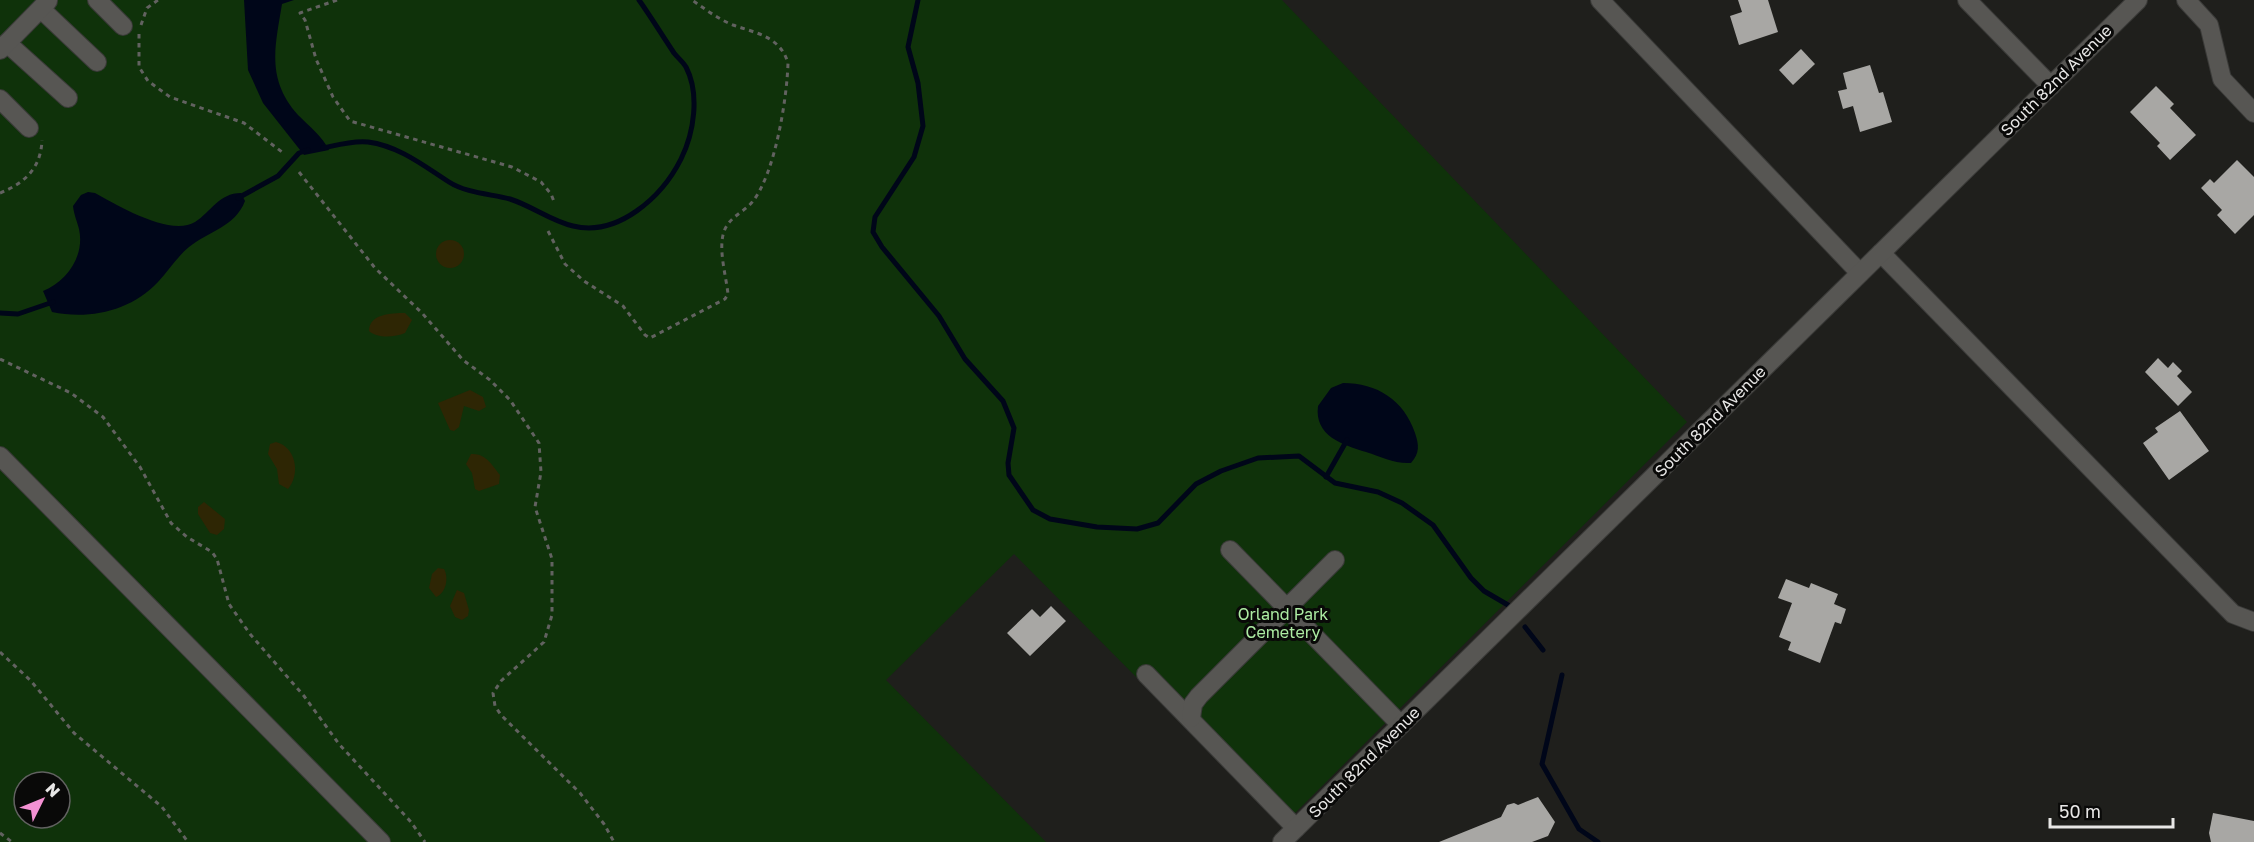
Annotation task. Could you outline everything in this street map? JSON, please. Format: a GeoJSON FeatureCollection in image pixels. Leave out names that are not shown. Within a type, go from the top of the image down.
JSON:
{"type":"FeatureCollection","features":[{"type":"Feature","properties":{"kind":"street"},"geometry":{"type":"LineString","coordinates":[[97,0],[123,26]]}},
{"type":"Feature","properties":{"kind":"street"},"geometry":{"type":"LineString","coordinates":[[1600,0],[1860,273]]}},
{"type":"Feature","properties":{"kind":"street"},"geometry":{"type":"LineString","coordinates":[[1967,0],[2050,86]]}},
{"type":"Feature","properties":{"kind":"street","name":"South 82nd Avenue"},"geometry":{"type":"LineString","coordinates":[[1282,842],[2138,0]]}},
{"type":"Feature","properties":{"kind":"street"},"geometry":{"type":"LineString","coordinates":[[2186,0],[2209,25],[2222,79],[2254,113]]}},
{"type":"Feature","properties":{"kind":"street"},"geometry":{"type":"LineString","coordinates":[[68,98],[4,47],[45,4],[97,62]]}},
{"type":"Feature","properties":{"kind":"street"},"geometry":{"type":"LineString","coordinates":[[0,99],[35,133]]}},
{"type":"Feature","properties":{"kind":"street"},"geometry":{"type":"LineString","coordinates":[[1881,253],[2233,614],[2254,622]]}},
{"type":"Feature","properties":{"kind":"street"},"geometry":{"type":"LineString","coordinates":[[0,456],[381,842]]}},
{"type":"Feature","properties":{"kind":"street"},"geometry":{"type":"LineString","coordinates":[[1230,550],[1401,725]]}},
{"type":"Feature","properties":{"kind":"street"},"geometry":{"type":"LineString","coordinates":[[1191,718],[1193,704],[1199,696],[1335,560]]}},
{"type":"Feature","properties":{"kind":"street"},"geometry":{"type":"LineString","coordinates":[[1146,674],[1296,828]]}},
{"type":"Feature","properties":{"kind":"path"},"geometry":{"type":"LineString","coordinates":[[158,0],[147,8],[139,34],[142,75],[170,97],[244,123],[282,152]]}},
{"type":"Feature","properties":{"kind":"path"},"geometry":{"type":"LineString","coordinates":[[337,0],[300,13],[305,20],[316,59],[333,97],[350,121],[512,167],[541,182],[551,194],[555,204]]}},
{"type":"Feature","properties":{"kind":"path"},"geometry":{"type":"LineString","coordinates":[[548,231],[565,264],[584,281],[623,306],[645,335],[650,338],[725,299],[728,294],[723,235],[729,222],[753,202],[764,180],[780,126],[788,63],[785,55],[770,39],[759,32],[718,18],[692,0]]}},
{"type":"Feature","properties":{"kind":"path"},"geometry":{"type":"LineString","coordinates":[[0,193],[30,175],[40,160],[35,133]]}},
{"type":"Feature","properties":{"kind":"path"},"geometry":{"type":"LineString","coordinates":[[299,172],[375,268],[422,313],[463,360],[490,380],[510,400],[539,443],[541,472],[535,507],[552,559],[552,615],[544,642],[501,681],[492,693],[493,699],[501,715],[580,793],[614,842]]}},
{"type":"Feature","properties":{"kind":"path"},"geometry":{"type":"LineString","coordinates":[[0,359],[71,393],[103,417],[140,467],[171,523],[187,537],[205,546],[217,559],[229,604],[250,634],[304,696],[354,762],[411,822],[425,842]]}},
{"type":"Feature","properties":{"kind":"path"},"geometry":{"type":"LineString","coordinates":[[0,651],[31,681],[74,733],[162,807],[188,842]]}},
{"type":"Feature","properties":{"kind":"path"},"geometry":{"type":"LineString","coordinates":[[0,833],[12,842]]}},
{"type":"Feature","properties":{"kind":"green space","name":"Orland Park Cemetery"},"geometry":{"type":"Polygon","coordinates":[[[0,0],[1282,0],[1687,422],[1283,825],[1014,554],[886,680],[1046,842],[0,842],[0,0]]]}},
{"type":"Feature","properties":{"kind":"sand"},"geometry":{"type":"Polygon","coordinates":[[[450,240],[460,244],[464,254],[460,264],[450,268],[440,264],[436,254],[440,244],[450,240]]]}},
{"type":"Feature","properties":{"kind":"sand"},"geometry":{"type":"Polygon","coordinates":[[[405,313],[412,320],[405,333],[387,336],[373,334],[369,331],[370,325],[377,318],[387,314],[405,313]]]}},
{"type":"Feature","properties":{"kind":"sand"},"geometry":{"type":"Polygon","coordinates":[[[470,390],[483,397],[486,407],[479,411],[464,406],[459,427],[454,431],[450,430],[438,403],[470,390]]]}},
{"type":"Feature","properties":{"kind":"sand"},"geometry":{"type":"Polygon","coordinates":[[[276,442],[288,449],[294,462],[294,476],[288,489],[279,484],[277,469],[268,454],[270,444],[276,442]]]}},
{"type":"Feature","properties":{"kind":"sand"},"geometry":{"type":"Polygon","coordinates":[[[471,454],[481,455],[491,464],[500,475],[499,484],[479,491],[475,489],[472,473],[466,464],[471,454]]]}},
{"type":"Feature","properties":{"kind":"sand"},"geometry":{"type":"Polygon","coordinates":[[[204,502],[225,519],[224,529],[217,535],[210,533],[198,514],[198,507],[204,502]]]}},
{"type":"Feature","properties":{"kind":"sand"},"geometry":{"type":"Polygon","coordinates":[[[438,568],[444,569],[446,581],[444,589],[436,597],[429,588],[432,574],[438,568]]]}},
{"type":"Feature","properties":{"kind":"sand"},"geometry":{"type":"Polygon","coordinates":[[[457,590],[464,593],[469,610],[468,616],[462,620],[455,617],[450,606],[457,590]]]}},
{"type":"Feature","properties":{"kind":"water"},"geometry":{"type":"Polygon","coordinates":[[[244,0],[294,0],[282,4],[275,62],[277,75],[288,102],[329,150],[304,155],[263,103],[248,70],[244,0]]]}},
{"type":"Feature","properties":{"kind":"water"},"geometry":{"type":"Polygon","coordinates":[[[88,192],[95,193],[116,205],[158,223],[184,226],[201,218],[227,196],[241,193],[245,201],[235,217],[189,247],[158,282],[135,300],[95,314],[52,312],[43,291],[60,281],[77,258],[80,239],[73,206],[81,195],[88,192]]]}},
{"type":"Feature","properties":{"kind":"water"},"geometry":{"type":"Polygon","coordinates":[[[1343,383],[1378,390],[1404,411],[1418,445],[1416,456],[1411,463],[1394,461],[1348,446],[1325,432],[1318,416],[1318,406],[1331,388],[1343,383]]]}},
{"type":"Feature","properties":{"kind":"building"},"geometry":{"type":"Polygon","coordinates":[[[1738,0],[1768,0],[1778,32],[1739,45],[1730,16],[1742,12],[1738,0]]]}},
{"type":"Feature","properties":{"kind":"building"},"geometry":{"type":"Polygon","coordinates":[[[1801,49],[1815,64],[1793,85],[1779,70],[1801,49]]]}},
{"type":"Feature","properties":{"kind":"building"},"geometry":{"type":"Polygon","coordinates":[[[1870,65],[1879,93],[1883,92],[1892,122],[1860,132],[1853,106],[1843,109],[1838,91],[1847,89],[1843,73],[1870,65]]]}},
{"type":"Feature","properties":{"kind":"building"},"geometry":{"type":"Polygon","coordinates":[[[2156,86],[2174,104],[2170,108],[2196,135],[2170,160],[2157,146],[2160,143],[2130,112],[2156,86]]]}},
{"type":"Feature","properties":{"kind":"building"},"geometry":{"type":"Polygon","coordinates":[[[2237,160],[2254,177],[2254,215],[2235,234],[2217,215],[2222,210],[2201,188],[2210,179],[2214,183],[2237,160]]]}},
{"type":"Feature","properties":{"kind":"building"},"geometry":{"type":"Polygon","coordinates":[[[2158,358],[2168,368],[2173,362],[2182,371],[2177,376],[2192,392],[2178,406],[2145,372],[2158,358]]]}},
{"type":"Feature","properties":{"kind":"building"},"geometry":{"type":"Polygon","coordinates":[[[2180,411],[2209,451],[2169,480],[2143,443],[2158,432],[2155,428],[2180,411]]]}},
{"type":"Feature","properties":{"kind":"building"},"geometry":{"type":"Polygon","coordinates":[[[1786,579],[1809,588],[1811,583],[1838,594],[1834,604],[1846,609],[1841,624],[1835,622],[1820,663],[1788,650],[1791,642],[1779,637],[1792,603],[1778,598],[1786,579]]]}},
{"type":"Feature","properties":{"kind":"building"},"geometry":{"type":"Polygon","coordinates":[[[1051,606],[1066,621],[1030,656],[1007,633],[1032,609],[1040,617],[1051,606]]]}},
{"type":"Feature","properties":{"kind":"building"},"geometry":{"type":"Polygon","coordinates":[[[1538,797],[1555,822],[1548,836],[1532,842],[1439,842],[1501,817],[1507,805],[1514,803],[1518,805],[1538,797]]]}},
{"type":"Feature","properties":{"kind":"building"},"geometry":{"type":"Polygon","coordinates":[[[2213,813],[2254,821],[2254,842],[2211,842],[2209,833],[2213,813]]]}},
{"type":"Feature","properties":{"kind":"waterway"},"geometry":{"type":"LineString","coordinates":[[323,148],[357,142],[379,144],[411,158],[456,186],[510,199],[573,226],[590,228],[606,226],[622,220],[650,200],[673,173],[686,149],[694,113],[693,89],[686,67],[639,0]]}},
{"type":"Feature","properties":{"kind":"waterway"},"geometry":{"type":"LineString","coordinates":[[918,0],[908,47],[918,83],[923,126],[914,157],[875,217],[873,232],[882,247],[939,316],[965,359],[1003,401],[1014,428],[1008,463],[1009,475],[1033,510],[1050,519],[1097,527],[1137,529],[1158,523],[1196,484],[1221,471],[1258,458],[1299,456],[1335,483],[1378,492],[1402,503],[1433,525],[1471,578],[1484,591],[1508,605]]}},
{"type":"Feature","properties":{"kind":"waterway"},"geometry":{"type":"LineString","coordinates":[[238,198],[278,176],[299,153],[308,150]]}},
{"type":"Feature","properties":{"kind":"waterway"},"geometry":{"type":"LineString","coordinates":[[0,313],[18,314],[53,302]]}},
{"type":"Feature","properties":{"kind":"waterway"},"geometry":{"type":"LineString","coordinates":[[1326,477],[1347,440]]}},
{"type":"Feature","properties":{"kind":"waterway"},"geometry":{"type":"LineString","coordinates":[[1525,627],[1543,650]]}},
{"type":"Feature","properties":{"kind":"waterway"},"geometry":{"type":"LineString","coordinates":[[1562,675],[1542,764],[1579,829],[1598,842]]}}]}
